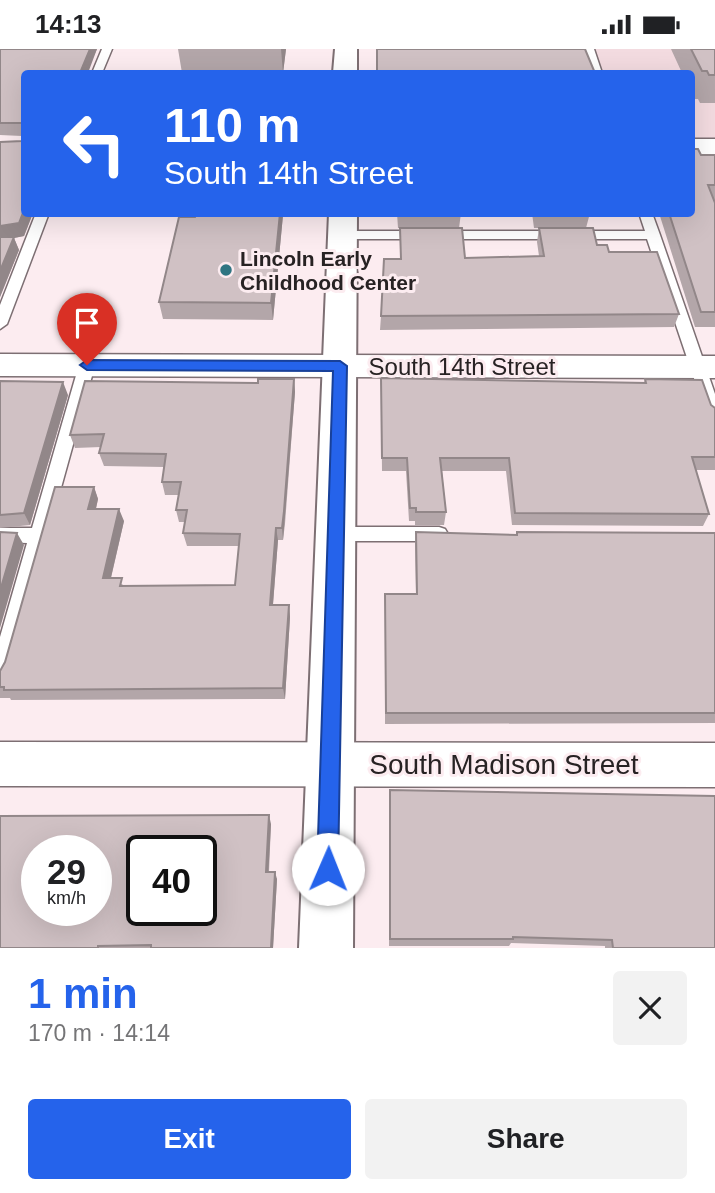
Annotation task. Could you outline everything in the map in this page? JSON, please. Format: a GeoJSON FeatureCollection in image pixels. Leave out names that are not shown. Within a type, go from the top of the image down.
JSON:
{"type":"FeatureCollection","features":[{"type":"Feature","properties":{"kind":"street"},"geometry":{"type":"LineString","coordinates":[[345,70],[346,49]]}},
{"type":"Feature","properties":{"kind":"street"},"geometry":{"type":"LineString","coordinates":[[695,147],[715,147]]}},
{"type":"Feature","properties":{"kind":"street"},"geometry":{"type":"LineString","coordinates":[[326,948],[343,224]]}},
{"type":"Feature","properties":{"kind":"street","name":"South 14th Street"},"geometry":{"type":"LineString","coordinates":[[0,365],[706,367]]}},
{"type":"Feature","properties":{"kind":"street","name":"South Madison Street"},"geometry":{"type":"LineString","coordinates":[[0,764],[715,765]]}},
{"type":"Feature","properties":{"kind":"lane"},"geometry":{"type":"LineString","coordinates":[[98,70],[107,49]]}},
{"type":"Feature","properties":{"kind":"lane"},"geometry":{"type":"LineString","coordinates":[[589,49],[596,70]]}},
{"type":"Feature","properties":{"kind":"lane"},"geometry":{"type":"LineString","coordinates":[[0,324],[42,217]]}},
{"type":"Feature","properties":{"kind":"lane"},"geometry":{"type":"LineString","coordinates":[[646,217],[706,367],[715,417]]}},
{"type":"Feature","properties":{"kind":"lane"},"geometry":{"type":"LineString","coordinates":[[343,224],[653,235]]}},
{"type":"Feature","properties":{"kind":"lane"},"geometry":{"type":"LineString","coordinates":[[10,243],[32,243]]}},
{"type":"Feature","properties":{"kind":"lane"},"geometry":{"type":"LineString","coordinates":[[0,673],[87,365]]}},
{"type":"Feature","properties":{"kind":"lane"},"geometry":{"type":"LineString","coordinates":[[336,534],[458,534]]}},
{"type":"Feature","properties":{"kind":"lane"},"geometry":{"type":"LineString","coordinates":[[0,535],[39,535]]}},
{"type":"Feature","properties":{"kind":"shaded area"},"geometry":{"type":"Polygon","coordinates":[[[594,49],[715,49],[715,139],[695,139],[695,70],[602,70],[594,49]]]}},
{"type":"Feature","properties":{"kind":"building"},"geometry":{"type":"Polygon","coordinates":[[[0,49],[90,49],[81,70],[21,70],[21,123],[0,123],[0,49]]]}},
{"type":"Feature","properties":{"kind":"building"},"geometry":{"type":"Polygon","coordinates":[[[377,49],[585,49],[594,70],[377,70],[377,49]]]}},
{"type":"Feature","properties":{"kind":"building"},"geometry":{"type":"Polygon","coordinates":[[[691,49],[715,49],[715,75],[702,71],[691,49]]]}},
{"type":"Feature","properties":{"kind":"building"},"geometry":{"type":"Polygon","coordinates":[[[21,141],[21,217],[19,223],[0,226],[0,142],[21,141]]]}},
{"type":"Feature","properties":{"kind":"building"},"geometry":{"type":"Polygon","coordinates":[[[695,149],[698,149],[701,155],[715,155],[715,185],[708,185],[715,203],[715,312],[701,312],[670,217],[695,217],[695,149]]]}},
{"type":"Feature","properties":{"kind":"building","name":"Lincoln Early Childhood Center"},"geometry":{"type":"Polygon","coordinates":[[[179,217],[280,217],[271,303],[159,302],[179,217]]]}},
{"type":"Feature","properties":{"kind":"building"},"geometry":{"type":"Polygon","coordinates":[[[400,228],[462,228],[465,258],[544,256],[539,228],[593,228],[597,245],[607,245],[609,252],[657,252],[679,314],[381,316],[384,259],[401,259],[400,228]]]}},
{"type":"Feature","properties":{"kind":"building"},"geometry":{"type":"Polygon","coordinates":[[[0,237],[14,237],[0,271],[0,237]]]}},
{"type":"Feature","properties":{"kind":"building"},"geometry":{"type":"Polygon","coordinates":[[[381,378],[646,383],[645,379],[702,380],[711,405],[715,408],[715,457],[692,457],[709,514],[515,513],[509,458],[440,458],[446,512],[416,512],[416,508],[410,508],[407,458],[382,458],[381,378]]]}},
{"type":"Feature","properties":{"kind":"building"},"geometry":{"type":"Polygon","coordinates":[[[258,379],[294,379],[284,511],[282,528],[276,528],[270,605],[289,605],[283,688],[4,690],[4,687],[0,687],[0,671],[5,662],[55,487],[94,487],[88,509],[119,509],[103,578],[122,578],[120,586],[235,585],[240,534],[183,533],[187,510],[176,510],[181,482],[162,482],[166,454],[99,453],[104,434],[70,435],[85,381],[258,383],[258,379]]]}},
{"type":"Feature","properties":{"kind":"building"},"geometry":{"type":"Polygon","coordinates":[[[0,381],[63,382],[24,513],[0,515],[0,381]]]}},
{"type":"Feature","properties":{"kind":"building"},"geometry":{"type":"Polygon","coordinates":[[[0,532],[17,533],[0,591],[0,532]]]}},
{"type":"Feature","properties":{"kind":"building"},"geometry":{"type":"Polygon","coordinates":[[[416,532],[517,535],[517,532],[715,533],[715,713],[386,713],[385,594],[417,594],[416,532]]]}},
{"type":"Feature","properties":{"kind":"building"},"geometry":{"type":"Polygon","coordinates":[[[390,790],[715,796],[715,948],[613,948],[612,940],[513,937],[390,939],[390,790]]]}},
{"type":"Feature","properties":{"kind":"building"},"geometry":{"type":"Polygon","coordinates":[[[269,815],[266,872],[275,872],[271,948],[151,948],[151,945],[0,948],[0,816],[269,815]]]}},
{"type":"Feature","properties":{"kind":"place","name":"Lincoln Early Childhood Center"},"geometry":{"type":"Point","coordinates":[226,270]}},
{"type":"Feature","properties":{"kind":"route"},"geometry":{"type":"LineString","coordinates":[[87,365],[340,366],[328,869]]}}]}
